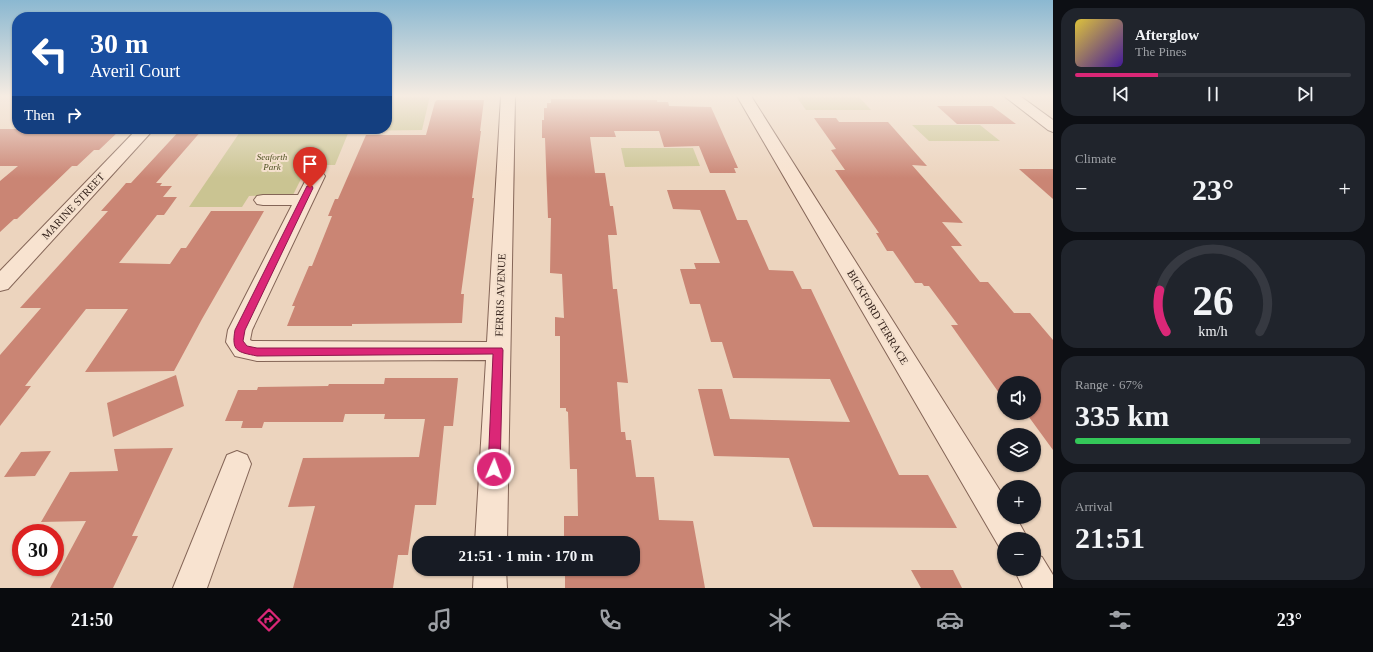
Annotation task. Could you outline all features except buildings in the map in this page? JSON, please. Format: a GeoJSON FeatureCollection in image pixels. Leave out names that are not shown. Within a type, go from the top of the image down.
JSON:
{"type":"FeatureCollection","features":[{"type":"Feature","properties":{"kind":"street","name":"FERRIS AVENUE"},"geometry":{"type":"LineString","coordinates":[[491,536],[507,123]]}},
{"type":"Feature","properties":{"kind":"street","name":"BICKFORD TERRACE"},"geometry":{"type":"LineString","coordinates":[[761,123],[1008,532]]}},
{"type":"Feature","properties":{"kind":"street","name":"MARINE STREET"},"geometry":{"type":"LineString","coordinates":[[0,284],[141,134]]}},
{"type":"Feature","properties":{"kind":"street"},"geometry":{"type":"LineString","coordinates":[[316,176],[240,330],[238,342],[244,349],[257,352],[498,350]]}},
{"type":"Feature","properties":{"kind":"street"},"geometry":{"type":"LineString","coordinates":[[263,200],[304,200]]}},
{"type":"Feature","properties":{"kind":"street"},"geometry":{"type":"LineString","coordinates":[[190,588],[237,464]]}},
{"type":"Feature","properties":{"kind":"street"},"geometry":{"type":"LineString","coordinates":[[490,576],[490,588]]}},
{"type":"Feature","properties":{"kind":"street"},"geometry":{"type":"LineString","coordinates":[[1034,576],[1042,588]]}},
{"type":"Feature","properties":{"kind":"green space","name":"Seaforth Park"},"geometry":{"type":"Polygon","coordinates":[[[392,123],[424,123],[422,130],[392,130],[392,123]]]}},
{"type":"Feature","properties":{"kind":"green space"},"geometry":{"type":"Polygon","coordinates":[[[912,125],[980,125],[1000,141],[929,141],[912,125]]]}},
{"type":"Feature","properties":{"kind":"green space","name":"Seaforth Park"},"geometry":{"type":"Polygon","coordinates":[[[239,134],[348,134],[335,165],[308,165],[293,195],[249,196],[242,207],[189,207],[239,134]]]}},
{"type":"Feature","properties":{"kind":"green space"},"geometry":{"type":"Polygon","coordinates":[[[621,148],[693,148],[700,166],[625,167],[621,148]]]}},
{"type":"Feature","properties":{"kind":"route"},"geometry":{"type":"LineString","coordinates":[[310,188],[240,330],[238,342],[244,349],[257,352],[498,350],[494,469]]}}]}
